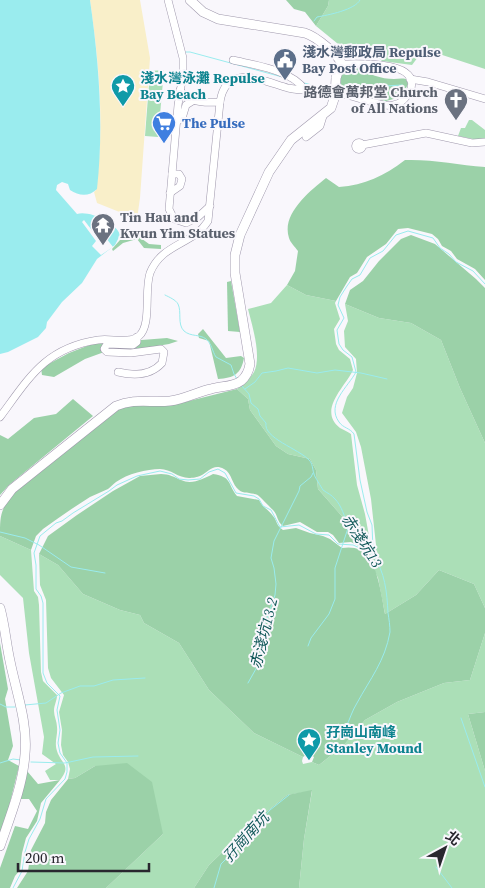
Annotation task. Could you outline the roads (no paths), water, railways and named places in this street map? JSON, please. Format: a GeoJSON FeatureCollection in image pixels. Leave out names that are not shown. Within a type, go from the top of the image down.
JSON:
{"type":"FeatureCollection","features":[{"type":"Feature","properties":{"kind":"main road"},"geometry":{"type":"LineString","coordinates":[[0,505],[12,489],[116,406],[134,401],[165,401],[184,398],[234,385],[245,378],[249,370],[250,364],[235,277],[238,239],[265,180],[283,150],[298,132],[332,106],[334,78],[338,64],[329,49],[306,30],[218,19],[203,12],[190,0]]}},
{"type":"Feature","properties":{"kind":"main road"},"geometry":{"type":"LineString","coordinates":[[0,608],[6,630],[26,745],[22,774],[0,846]]}},
{"type":"Feature","properties":{"kind":"street"},"geometry":{"type":"LineString","coordinates":[[168,0],[183,58],[183,74],[170,193],[170,214],[174,219],[181,222],[192,221],[210,206]]}},
{"type":"Feature","properties":{"kind":"street"},"geometry":{"type":"LineString","coordinates":[[233,60],[264,68],[297,81],[304,89]]}},
{"type":"Feature","properties":{"kind":"street"},"geometry":{"type":"LineString","coordinates":[[0,417],[37,369],[53,356],[88,342],[108,339],[129,340],[137,337],[145,328],[147,283],[154,266],[168,250],[205,226],[208,221],[220,102],[222,92],[228,84],[241,77],[252,77],[289,88],[328,92],[391,106],[399,103],[406,96],[411,86],[410,79],[402,70],[392,66],[338,64]]}},
{"type":"Feature","properties":{"kind":"street"},"geometry":{"type":"LineString","coordinates":[[410,79],[435,84],[485,99]]}},
{"type":"Feature","properties":{"kind":"street"},"geometry":{"type":"LineString","coordinates":[[180,90],[185,97],[194,100],[220,102]]}},
{"type":"Feature","properties":{"kind":"street"},"geometry":{"type":"LineString","coordinates":[[178,121],[183,115],[186,105],[194,100]]}},
{"type":"Feature","properties":{"kind":"street"},"geometry":{"type":"LineString","coordinates":[[306,137],[320,126],[324,113]]}},
{"type":"Feature","properties":{"kind":"street"},"geometry":{"type":"LineString","coordinates":[[362,145],[426,133],[472,143],[485,142]]}},
{"type":"Feature","properties":{"kind":"street"},"geometry":{"type":"LineString","coordinates":[[170,193],[180,186],[182,179],[178,174],[172,174]]}},
{"type":"Feature","properties":{"kind":"street"},"geometry":{"type":"LineString","coordinates":[[118,372],[141,374],[154,369],[162,363],[164,352],[161,349],[131,353],[121,351],[107,352],[104,349],[107,344],[133,345],[137,342],[137,337]]}},
{"type":"Feature","properties":{"kind":"water"},"geometry":{"type":"Polygon","coordinates":[[[0,0],[90,0],[100,94],[100,142],[97,189],[87,194],[77,194],[70,190],[68,184],[62,182],[57,185],[56,190],[77,214],[82,213],[102,218],[114,226],[120,235],[115,245],[97,259],[82,283],[62,302],[47,322],[46,328],[38,337],[0,354],[0,0]]]}},
{"type":"Feature","properties":{"kind":"waterway"},"geometry":{"type":"LineString","coordinates":[[314,21],[317,17],[353,7],[360,0]]}},
{"type":"Feature","properties":{"kind":"waterway"},"geometry":{"type":"LineString","coordinates":[[186,52],[286,78]]}},
{"type":"Feature","properties":{"kind":"waterway"},"geometry":{"type":"LineString","coordinates":[[304,83],[324,88]]}},
{"type":"Feature","properties":{"kind":"waterway"},"geometry":{"type":"LineString","coordinates":[[338,89],[402,85]]}},
{"type":"Feature","properties":{"kind":"waterway"},"geometry":{"type":"LineString","coordinates":[[13,888],[22,871],[29,839],[40,819],[46,799],[65,779],[67,772],[67,763],[60,753],[58,743],[60,730],[57,710],[60,696],[47,683],[43,673],[43,603],[36,589],[34,553],[40,536],[56,523],[117,485],[137,476],[160,471],[172,474],[179,479],[200,479],[209,472],[218,469],[225,473],[236,493],[254,496],[259,499],[263,506],[271,510],[280,527],[299,525],[316,534],[329,535],[338,544],[353,545],[371,553],[373,550],[372,525],[360,480],[354,434],[339,422],[335,409],[340,396],[356,372],[352,357],[339,344],[337,330],[344,318],[338,305],[340,297],[352,279],[360,275],[370,258],[383,251],[396,235],[408,231],[433,238],[440,248],[456,262],[473,271],[485,284]]}},
{"type":"Feature","properties":{"kind":"waterway","name":"赤淺坑13"},"geometry":{"type":"LineString","coordinates":[[165,295],[178,304],[181,325],[184,331],[206,339],[210,343],[216,357],[231,365],[237,379]]}},
{"type":"Feature","properties":{"kind":"waterway"},"geometry":{"type":"LineString","coordinates":[[245,389],[255,382],[262,373],[288,368],[317,373],[335,370],[387,379]]}},
{"type":"Feature","properties":{"kind":"waterway","name":"赤淺坑13"},"geometry":{"type":"LineString","coordinates":[[241,385],[249,394],[251,403],[258,409],[270,434],[310,462],[314,475],[323,490],[337,502],[349,526],[371,551],[383,575],[390,627],[388,642],[381,661],[355,706],[346,727]]}},
{"type":"Feature","properties":{"kind":"waterway","name":"赤淺坑13.2"},"geometry":{"type":"LineString","coordinates":[[248,683],[257,667],[261,651],[261,636],[275,595],[276,584],[271,558],[274,541],[300,486],[313,473]]}},
{"type":"Feature","properties":{"kind":"waterway"},"geometry":{"type":"LineString","coordinates":[[308,646],[311,638],[329,614],[335,599],[335,568],[349,525]]}},
{"type":"Feature","properties":{"kind":"waterway"},"geometry":{"type":"LineString","coordinates":[[0,532],[25,538],[39,545],[71,567],[105,573]]}},
{"type":"Feature","properties":{"kind":"waterway"},"geometry":{"type":"LineString","coordinates":[[25,705],[46,703],[61,693],[80,686],[94,686],[113,680],[145,678]]}},
{"type":"Feature","properties":{"kind":"waterway"},"geometry":{"type":"LineString","coordinates":[[0,704],[6,707],[15,707]]}},
{"type":"Feature","properties":{"kind":"waterway"},"geometry":{"type":"LineString","coordinates":[[461,718],[485,787]]}},
{"type":"Feature","properties":{"kind":"waterway"},"geometry":{"type":"LineString","coordinates":[[31,762],[65,763],[93,757],[138,756]]}},
{"type":"Feature","properties":{"kind":"waterway"},"geometry":{"type":"LineString","coordinates":[[0,763],[13,759],[21,760]]}},
{"type":"Feature","properties":{"kind":"waterway","name":"孖崗南坑"},"geometry":{"type":"LineString","coordinates":[[214,888],[221,864],[243,839],[255,831],[259,822],[270,810],[289,795]]}},
{"type":"Feature","properties":{"kind":"waterway"},"geometry":{"type":"LineString","coordinates":[[436,867],[452,888]]}},
{"type":"Feature","properties":{"kind":"place","name":"淺水灣郵政局 Repulse Bay Post Office"},"geometry":{"type":"Point","coordinates":[285,81]}},
{"type":"Feature","properties":{"kind":"place","name":"淺水灣泳灘 Repulse Bay Beach"},"geometry":{"type":"Point","coordinates":[123,107]}},
{"type":"Feature","properties":{"kind":"place","name":"路德會萬邦堂 Church of All Nations"},"geometry":{"type":"Point","coordinates":[456,121]}},
{"type":"Feature","properties":{"kind":"place","name":"The Pulse"},"geometry":{"type":"Point","coordinates":[164,144]}},
{"type":"Feature","properties":{"kind":"place","name":"Tin Hau and Kwun Yim Statues"},"geometry":{"type":"Point","coordinates":[103,246]}},
{"type":"Feature","properties":{"kind":"place","name":"孖崗山南峰 Stanley Mound"},"geometry":{"type":"Point","coordinates":[309,761]}}]}
